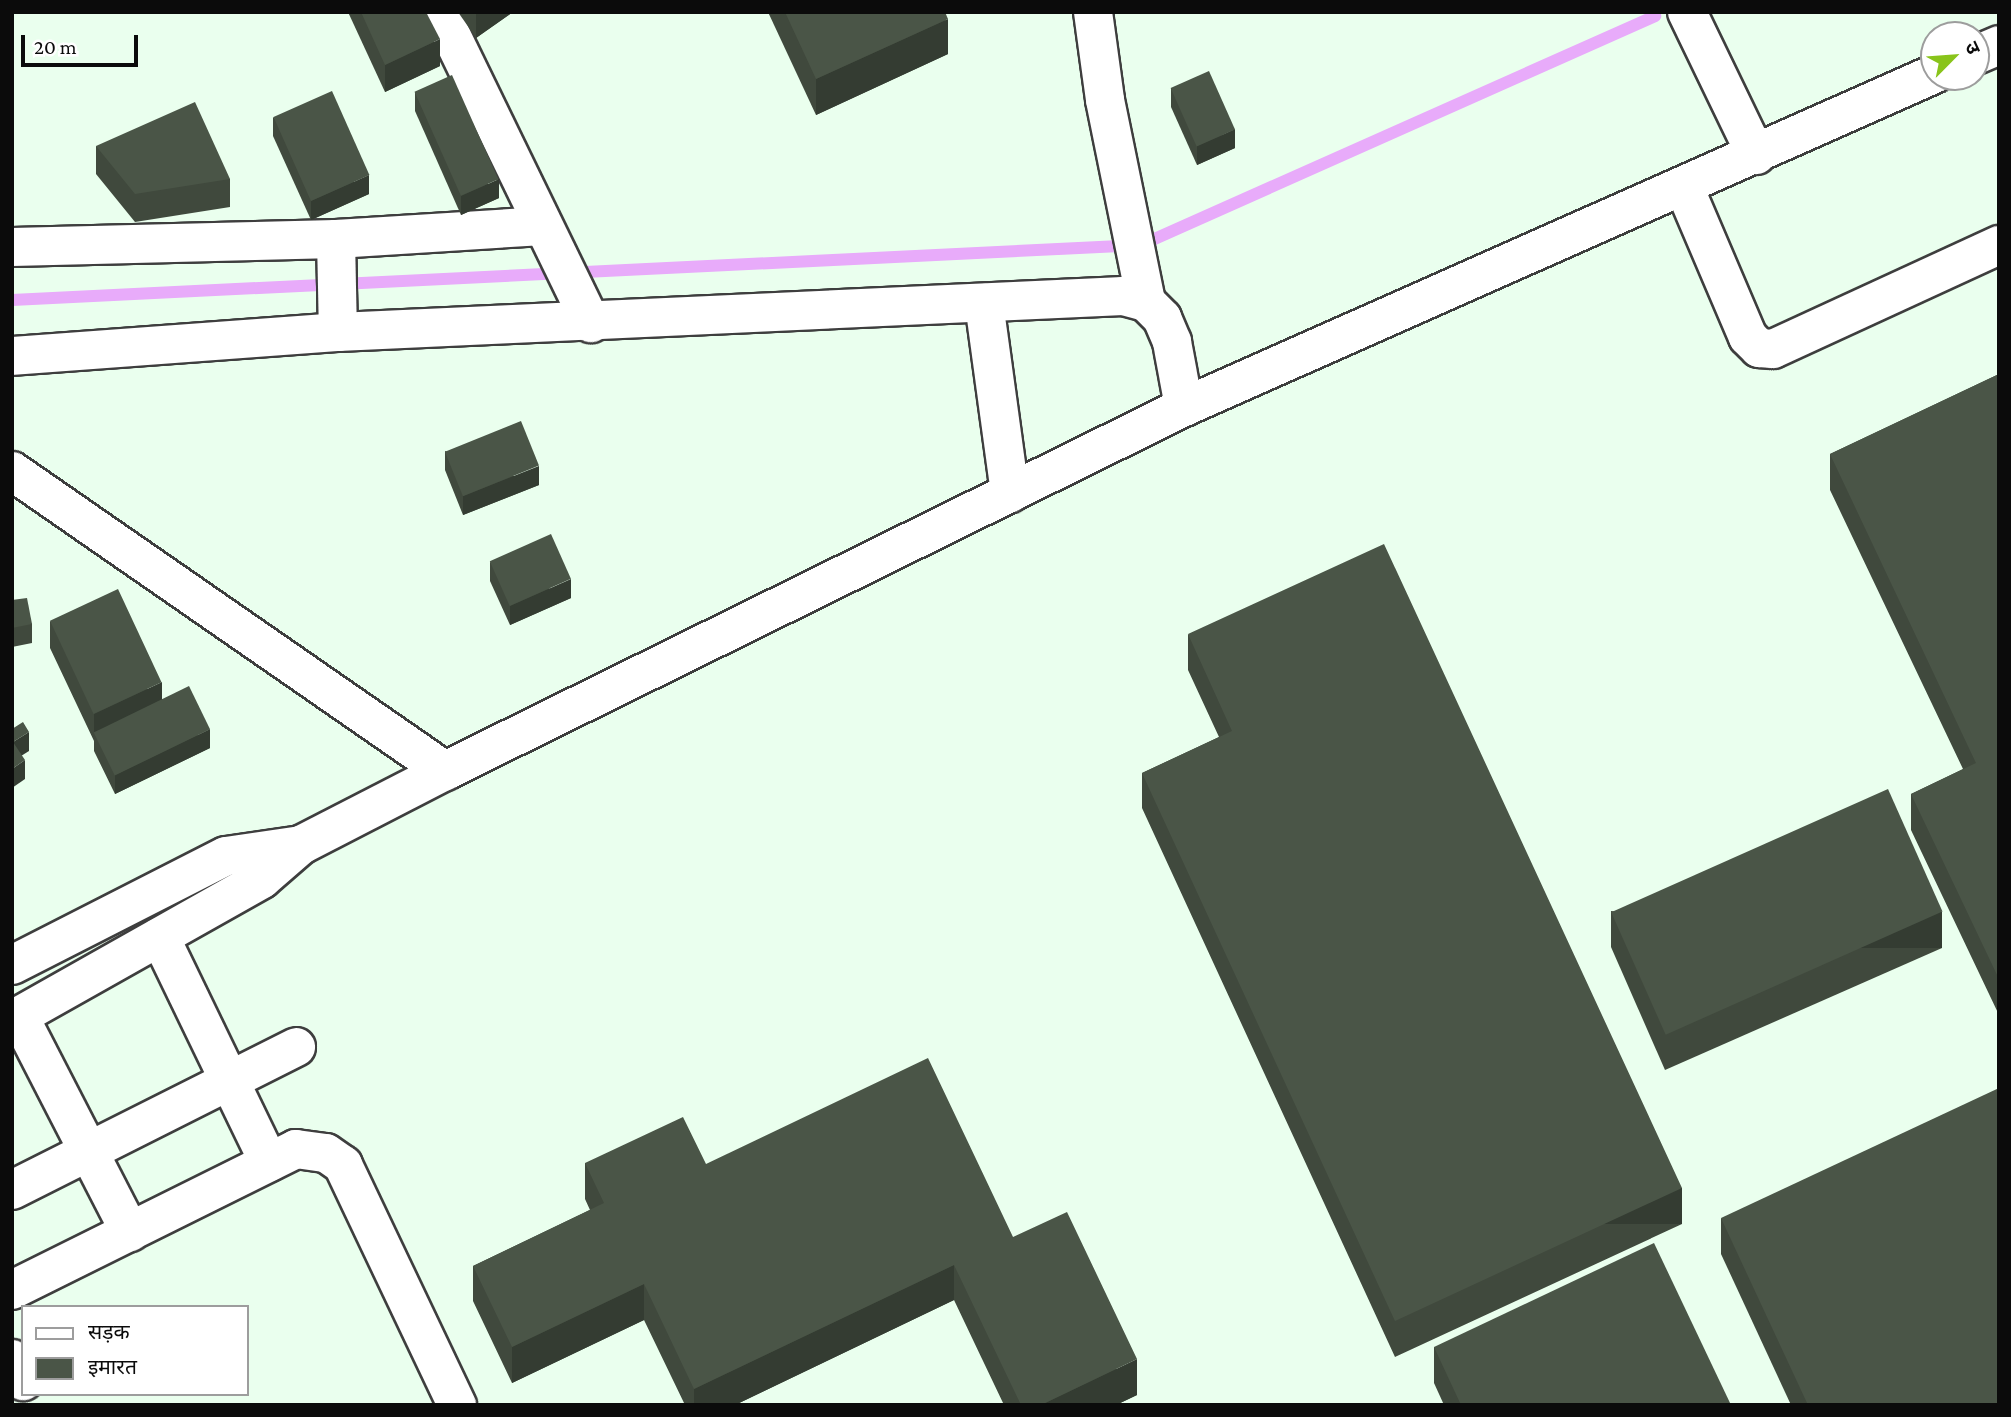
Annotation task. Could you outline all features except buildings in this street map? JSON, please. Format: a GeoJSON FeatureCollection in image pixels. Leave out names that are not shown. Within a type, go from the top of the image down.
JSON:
{"type":"FeatureCollection","features":[{"type":"Feature","properties":{"kind":"street"},"geometry":{"type":"LineString","coordinates":[[440,12],[567,274]]}},
{"type":"Feature","properties":{"kind":"street"},"geometry":{"type":"LineString","coordinates":[[1093,12],[1130,228],[1146,302]]}},
{"type":"Feature","properties":{"kind":"street"},"geometry":{"type":"LineString","coordinates":[[1687,12],[1756,155]]}},
{"type":"Feature","properties":{"kind":"street"},"geometry":{"type":"LineString","coordinates":[[130,1231],[15,1018],[262,879],[300,845],[1184,407],[1920,80]]}},
{"type":"Feature","properties":{"kind":"street"},"geometry":{"type":"LineString","coordinates":[[1684,187],[1748,337],[1759,348],[1773,349],[1999,245]]}},
{"type":"Feature","properties":{"kind":"street"},"geometry":{"type":"LineString","coordinates":[[12,247],[336,251],[567,274],[984,303],[1123,296],[1146,302],[1162,318],[1172,342],[1184,407]]}},
{"type":"Feature","properties":{"kind":"street"},"geometry":{"type":"LineString","coordinates":[[336,251],[338,320]]}},
{"type":"Feature","properties":{"kind":"street"},"geometry":{"type":"LineString","coordinates":[[12,356],[338,320],[567,274]]}},
{"type":"Feature","properties":{"kind":"street"},"geometry":{"type":"LineString","coordinates":[[984,303],[1010,493]]}},
{"type":"Feature","properties":{"kind":"street"},"geometry":{"type":"LineString","coordinates":[[12,471],[445,771]]}},
{"type":"Feature","properties":{"kind":"street"},"geometry":{"type":"LineString","coordinates":[[12,965],[226,856],[300,845]]}},
{"type":"Feature","properties":{"kind":"street"},"geometry":{"type":"LineString","coordinates":[[160,937],[269,1162]]}},
{"type":"Feature","properties":{"kind":"street"},"geometry":{"type":"LineString","coordinates":[[12,1190],[296,1047]]}},
{"type":"Feature","properties":{"kind":"street"},"geometry":{"type":"LineString","coordinates":[[12,1290],[296,1149],[326,1153],[344,1165],[457,1405]]}},
{"type":"Feature","properties":{"kind":"street"},"geometry":{"type":"LineString","coordinates":[[12,1359],[21,1377]]}},
{"type":"Feature","properties":{"kind":"waterway"},"geometry":{"type":"LineString","coordinates":[[12,300],[1141,245],[1655,16]]}}]}
